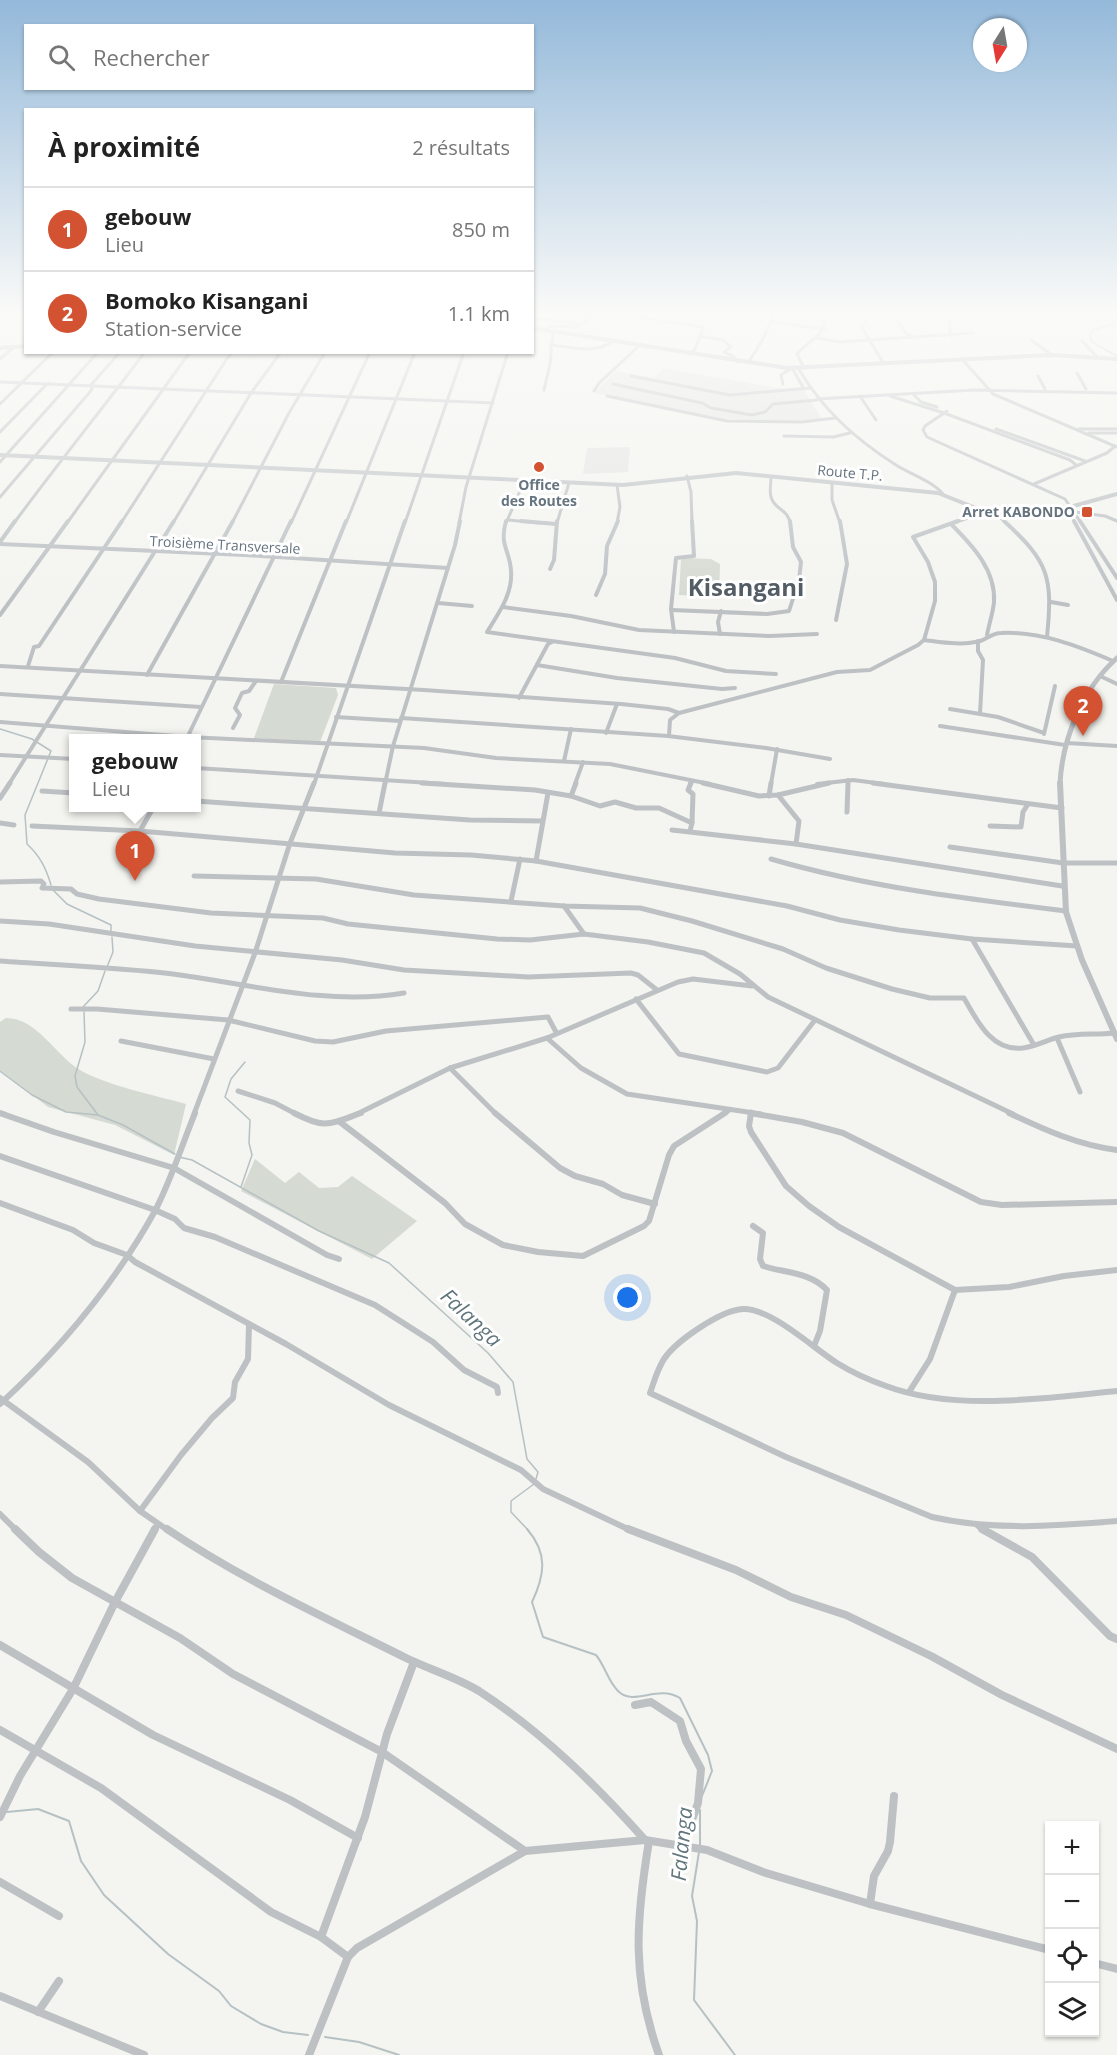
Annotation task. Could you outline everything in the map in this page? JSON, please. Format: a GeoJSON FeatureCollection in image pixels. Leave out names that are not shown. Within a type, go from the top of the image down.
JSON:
{"type":"FeatureCollection","features":[{"type":"Feature","properties":{"kind":"street"},"geometry":{"type":"LineString","coordinates":[[0,432],[22,410]]}},
{"type":"Feature","properties":{"kind":"street"},"geometry":{"type":"LineString","coordinates":[[0,462],[45,410]]}},
{"type":"Feature","properties":{"kind":"street"},"geometry":{"type":"LineString","coordinates":[[0,497],[73,410]]}},
{"type":"Feature","properties":{"kind":"street"},"geometry":{"type":"LineString","coordinates":[[0,543],[62,458],[101,410]]}},
{"type":"Feature","properties":{"kind":"street"},"geometry":{"type":"LineString","coordinates":[[0,615],[149,410]]}},
{"type":"Feature","properties":{"kind":"street"},"geometry":{"type":"LineString","coordinates":[[28,666],[34,646],[39,646],[194,410]]}},
{"type":"Feature","properties":{"kind":"street"},"geometry":{"type":"LineString","coordinates":[[0,798],[25,757],[39,740],[241,410]]}},
{"type":"Feature","properties":{"kind":"street"},"geometry":{"type":"LineString","coordinates":[[147,675],[292,410]]}},
{"type":"Feature","properties":{"kind":"street"},"geometry":{"type":"LineString","coordinates":[[189,734],[343,410]]}},
{"type":"Feature","properties":{"kind":"street"},"geometry":{"type":"LineString","coordinates":[[281,682],[392,410]]}},
{"type":"Feature","properties":{"kind":"street"},"geometry":{"type":"LineString","coordinates":[[444,410],[305,810],[290,843],[255,953],[175,1165],[155,1210],[128,1256],[103,1291],[53,1352],[1,1401],[88,1462],[140,1511],[158,1524],[192,1546],[414,1662],[477,1690],[546,1740],[597,1787],[647,1841],[637,1937],[642,1993],[651,2036],[659,2055]]}},
{"type":"Feature","properties":{"kind":"street"},"geometry":{"type":"LineString","coordinates":[[379,813],[393,746],[438,603],[461,523],[466,487],[491,410]]}},
{"type":"Feature","properties":{"kind":"street"},"geometry":{"type":"LineString","coordinates":[[674,410],[727,421],[802,422],[836,418]]}},
{"type":"Feature","properties":{"kind":"street"},"geometry":{"type":"LineString","coordinates":[[722,410],[752,415],[766,410]]}},
{"type":"Feature","properties":{"kind":"street"},"geometry":{"type":"LineString","coordinates":[[828,410],[850,433],[892,464],[941,490],[943,494]]}},
{"type":"Feature","properties":{"kind":"street"},"geometry":{"type":"LineString","coordinates":[[869,410],[876,420]]}},
{"type":"Feature","properties":{"kind":"street"},"geometry":{"type":"LineString","coordinates":[[939,410],[1085,461]]}},
{"type":"Feature","properties":{"kind":"street"},"geometry":{"type":"LineString","coordinates":[[941,410],[1070,460],[1076,465]]}},
{"type":"Feature","properties":{"kind":"street"},"geometry":{"type":"LineString","coordinates":[[1029,410],[1074,429],[1092,433],[1117,434]]}},
{"type":"Feature","properties":{"kind":"street"},"geometry":{"type":"LineString","coordinates":[[1037,410],[1116,445]]}},
{"type":"Feature","properties":{"kind":"street"},"geometry":{"type":"LineString","coordinates":[[946,412],[926,426],[923,430],[927,437],[1065,499],[1117,578]]}},
{"type":"Feature","properties":{"kind":"street"},"geometry":{"type":"LineString","coordinates":[[1083,431],[1117,429]]}},
{"type":"Feature","properties":{"kind":"street"},"geometry":{"type":"LineString","coordinates":[[784,436],[832,437],[850,433]]}},
{"type":"Feature","properties":{"kind":"street"},"geometry":{"type":"LineString","coordinates":[[1092,433],[1116,445]]}},
{"type":"Feature","properties":{"kind":"street"},"geometry":{"type":"LineString","coordinates":[[1034,484],[1107,453],[1116,445]]}},
{"type":"Feature","properties":{"kind":"street"},"geometry":{"type":"LineString","coordinates":[[1040,449],[1046,447]]}},
{"type":"Feature","properties":{"kind":"street","name":"Route T.P."},"geometry":{"type":"LineString","coordinates":[[3,456],[569,483],[644,484],[724,472],[943,494],[989,511],[1070,508],[1117,494]]}},
{"type":"Feature","properties":{"kind":"street"},"geometry":{"type":"LineString","coordinates":[[674,632],[672,610],[676,558],[694,555],[691,492],[687,476]]}},
{"type":"Feature","properties":{"kind":"street"},"geometry":{"type":"LineString","coordinates":[[672,610],[773,614],[789,611],[792,607],[800,580],[801,562],[793,547],[789,517],[774,503],[770,494],[771,477]]}},
{"type":"Feature","properties":{"kind":"street"},"geometry":{"type":"LineString","coordinates":[[524,482],[508,520],[502,542],[509,559],[512,578],[503,607],[487,632],[675,658],[726,671],[776,674]]}},
{"type":"Feature","properties":{"kind":"street"},"geometry":{"type":"LineString","coordinates":[[550,569],[554,560],[556,524],[569,483]]}},
{"type":"Feature","properties":{"kind":"street"},"geometry":{"type":"LineString","coordinates":[[596,595],[605,574],[607,546],[618,520],[620,507],[617,484]]}},
{"type":"Feature","properties":{"kind":"street"},"geometry":{"type":"LineString","coordinates":[[832,484],[831,500],[842,524],[847,564],[836,620]]}},
{"type":"Feature","properties":{"kind":"street"},"geometry":{"type":"LineString","coordinates":[[1070,508],[1069,512],[1117,600]]}},
{"type":"Feature","properties":{"kind":"street"},"geometry":{"type":"LineString","coordinates":[[924,640],[938,591],[936,579],[913,537],[989,511],[1034,553],[1044,566],[1051,602],[1047,637]]}},
{"type":"Feature","properties":{"kind":"street"},"geometry":{"type":"LineString","coordinates":[[1075,512],[1117,520]]}},
{"type":"Feature","properties":{"kind":"street"},"geometry":{"type":"LineString","coordinates":[[508,520],[556,524]]}},
{"type":"Feature","properties":{"kind":"street"},"geometry":{"type":"LineString","coordinates":[[951,524],[981,556],[987,568],[994,600],[987,635]]}},
{"type":"Feature","properties":{"kind":"street","name":"Troisième Transversale"},"geometry":{"type":"LineString","coordinates":[[0,543],[448,568]]}},
{"type":"Feature","properties":{"kind":"street"},"geometry":{"type":"LineString","coordinates":[[1051,602],[1068,605]]}},
{"type":"Feature","properties":{"kind":"street"},"geometry":{"type":"LineString","coordinates":[[438,603],[472,606]]}},
{"type":"Feature","properties":{"kind":"street"},"geometry":{"type":"LineString","coordinates":[[503,607],[572,615],[622,628],[770,636],[817,634]]}},
{"type":"Feature","properties":{"kind":"street"},"geometry":{"type":"LineString","coordinates":[[720,634],[718,622],[721,611]]}},
{"type":"Feature","properties":{"kind":"street"},"geometry":{"type":"LineString","coordinates":[[194,876],[324,880],[414,895],[564,906],[640,908],[657,911],[783,949],[863,981],[930,998],[964,998],[977,1020],[1001,1046],[1021,1049],[1057,1038],[1116,1036],[1077,946],[1066,911],[1062,886],[1064,863],[1062,761],[1066,744],[1100,676],[1115,660],[1047,637],[1014,634],[987,635],[978,641],[924,640],[870,670],[837,672],[679,713],[670,720],[669,736]]}},
{"type":"Feature","properties":{"kind":"street"},"geometry":{"type":"LineString","coordinates":[[978,641],[978,651],[984,660],[980,713]]}},
{"type":"Feature","properties":{"kind":"street"},"geometry":{"type":"LineString","coordinates":[[519,698],[548,644],[552,642]]}},
{"type":"Feature","properties":{"kind":"street"},"geometry":{"type":"LineString","coordinates":[[537,665],[616,678],[722,689],[735,688]]}},
{"type":"Feature","properties":{"kind":"street"},"geometry":{"type":"LineString","coordinates":[[0,666],[410,689],[617,704],[668,709],[679,713]]}},
{"type":"Feature","properties":{"kind":"street"},"geometry":{"type":"LineString","coordinates":[[1100,676],[1117,684]]}},
{"type":"Feature","properties":{"kind":"street"},"geometry":{"type":"LineString","coordinates":[[233,728],[240,715],[234,708],[235,705],[242,693],[249,691],[256,681]]}},
{"type":"Feature","properties":{"kind":"street"},"geometry":{"type":"LineString","coordinates":[[1043,742],[1054,686]]}},
{"type":"Feature","properties":{"kind":"street"},"geometry":{"type":"LineString","coordinates":[[0,694],[201,707]]}},
{"type":"Feature","properties":{"kind":"street"},"geometry":{"type":"LineString","coordinates":[[606,733],[617,704]]}},
{"type":"Feature","properties":{"kind":"street"},"geometry":{"type":"LineString","coordinates":[[950,709],[980,713],[1044,733]]}},
{"type":"Feature","properties":{"kind":"street"},"geometry":{"type":"LineString","coordinates":[[336,717],[669,736],[777,749],[830,759]]}},
{"type":"Feature","properties":{"kind":"street"},"geometry":{"type":"LineString","coordinates":[[0,722],[136,734]]}},
{"type":"Feature","properties":{"kind":"street"},"geometry":{"type":"LineString","coordinates":[[940,726],[1043,742],[1117,746]]}},
{"type":"Feature","properties":{"kind":"street"},"geometry":{"type":"LineString","coordinates":[[564,762],[571,729]]}},
{"type":"Feature","properties":{"kind":"street"},"geometry":{"type":"LineString","coordinates":[[201,739],[393,746],[496,758],[583,762],[635,768],[759,796],[778,795],[818,784],[848,780],[1062,808]]}},
{"type":"Feature","properties":{"kind":"street"},"geometry":{"type":"LineString","coordinates":[[769,796],[777,749]]}},
{"type":"Feature","properties":{"kind":"street"},"geometry":{"type":"LineString","coordinates":[[0,755],[69,759]]}},
{"type":"Feature","properties":{"kind":"street"},"geometry":{"type":"LineString","coordinates":[[571,796],[583,762]]}},
{"type":"Feature","properties":{"kind":"street"},"geometry":{"type":"LineString","coordinates":[[201,768],[516,788],[571,796],[600,806],[615,802],[636,808],[659,808],[692,823]]}},
{"type":"Feature","properties":{"kind":"street"},"geometry":{"type":"LineString","coordinates":[[847,812],[848,780]]}},
{"type":"Feature","properties":{"kind":"street"},"geometry":{"type":"LineString","coordinates":[[690,831],[694,801],[693,794],[688,790],[691,782]]}},
{"type":"Feature","properties":{"kind":"street"},"geometry":{"type":"LineString","coordinates":[[0,786],[7,787]]}},
{"type":"Feature","properties":{"kind":"street"},"geometry":{"type":"LineString","coordinates":[[42,791],[69,793]]}},
{"type":"Feature","properties":{"kind":"street"},"geometry":{"type":"LineString","coordinates":[[536,861],[548,793]]}},
{"type":"Feature","properties":{"kind":"street"},"geometry":{"type":"LineString","coordinates":[[778,795],[799,821],[796,844]]}},
{"type":"Feature","properties":{"kind":"street"},"geometry":{"type":"LineString","coordinates":[[201,801],[470,820],[542,821]]}},
{"type":"Feature","properties":{"kind":"street"},"geometry":{"type":"LineString","coordinates":[[990,826],[1021,827],[1023,812],[1028,804]]}},
{"type":"Feature","properties":{"kind":"street"},"geometry":{"type":"LineString","coordinates":[[140,831],[150,812]]}},
{"type":"Feature","properties":{"kind":"street"},"geometry":{"type":"LineString","coordinates":[[0,823],[14,825]]}},
{"type":"Feature","properties":{"kind":"street"},"geometry":{"type":"LineString","coordinates":[[32,826],[140,831],[395,853],[471,855],[536,861],[788,906],[864,924],[972,939],[1077,946]]}},
{"type":"Feature","properties":{"kind":"street"},"geometry":{"type":"LineString","coordinates":[[672,830],[796,844],[1062,886]]}},
{"type":"Feature","properties":{"kind":"street"},"geometry":{"type":"LineString","coordinates":[[950,847],[1064,863],[1117,863]]}},
{"type":"Feature","properties":{"kind":"street"},"geometry":{"type":"LineString","coordinates":[[771,859],[819,873],[951,897],[1066,911]]}},
{"type":"Feature","properties":{"kind":"street"},"geometry":{"type":"LineString","coordinates":[[511,901],[520,860]]}},
{"type":"Feature","properties":{"kind":"street"},"geometry":{"type":"LineString","coordinates":[[0,882],[41,881],[44,884],[42,888],[71,889],[78,894],[99,899],[211,913],[323,918],[348,924],[497,939],[538,939],[584,934],[695,950],[740,974],[768,997],[1060,1137],[1094,1147],[1117,1149]]}},
{"type":"Feature","properties":{"kind":"street"},"geometry":{"type":"LineString","coordinates":[[564,906],[584,934]]}},
{"type":"Feature","properties":{"kind":"street"},"geometry":{"type":"LineString","coordinates":[[0,921],[19,920],[255,953],[342,960],[369,966],[451,974],[528,977],[631,973],[638,975],[657,990]]}},
{"type":"Feature","properties":{"kind":"street"},"geometry":{"type":"LineString","coordinates":[[972,939],[1004,998],[1034,1045]]}},
{"type":"Feature","properties":{"kind":"street"},"geometry":{"type":"LineString","coordinates":[[0,961],[171,974],[353,998],[375,998],[404,993]]}},
{"type":"Feature","properties":{"kind":"street"},"geometry":{"type":"LineString","coordinates":[[238,1091],[275,1103],[315,1124],[327,1125],[340,1122],[450,1068],[547,1038],[556,1032],[678,982],[693,979],[752,986]]}},
{"type":"Feature","properties":{"kind":"street"},"geometry":{"type":"LineString","coordinates":[[636,999],[679,1054],[767,1072],[778,1068],[815,1020]]}},
{"type":"Feature","properties":{"kind":"street"},"geometry":{"type":"LineString","coordinates":[[71,1010],[88,1009],[228,1020],[315,1041],[333,1042],[386,1031],[548,1017],[556,1032]]}},
{"type":"Feature","properties":{"kind":"street"},"geometry":{"type":"LineString","coordinates":[[547,1038],[576,1066],[622,1092],[728,1111],[751,1112],[810,1123],[843,1133],[981,1202],[992,1205],[1117,1202]]}},
{"type":"Feature","properties":{"kind":"street"},"geometry":{"type":"LineString","coordinates":[[1057,1038],[1080,1092]]}},
{"type":"Feature","properties":{"kind":"street"},"geometry":{"type":"LineString","coordinates":[[121,1041],[214,1059]]}},
{"type":"Feature","properties":{"kind":"street"},"geometry":{"type":"LineString","coordinates":[[450,1068],[508,1126],[560,1168],[575,1176],[603,1184],[622,1195],[655,1204]]}},
{"type":"Feature","properties":{"kind":"street"},"geometry":{"type":"LineString","coordinates":[[340,1122],[445,1203],[465,1224],[503,1245],[538,1252],[584,1256],[650,1221],[669,1155],[674,1146],[728,1111]]}},
{"type":"Feature","properties":{"kind":"street"},"geometry":{"type":"LineString","coordinates":[[751,1112],[749,1126],[751,1132],[786,1186],[839,1227],[955,1290],[1009,1287],[1064,1276],[1117,1270]]}},
{"type":"Feature","properties":{"kind":"street"},"geometry":{"type":"LineString","coordinates":[[0,1113],[54,1132],[175,1165],[327,1255],[339,1259]]}},
{"type":"Feature","properties":{"kind":"street"},"geometry":{"type":"LineString","coordinates":[[0,1155],[155,1210],[175,1219],[184,1228],[215,1237],[375,1305],[433,1342],[464,1370],[496,1387],[498,1393]]}},
{"type":"Feature","properties":{"kind":"street"},"geometry":{"type":"LineString","coordinates":[[0,1203],[73,1230],[94,1243],[128,1256],[135,1262],[286,1344],[389,1405],[521,1470],[531,1480],[540,1483],[543,1489],[620,1526],[728,1567],[791,1597],[846,1615],[931,1656],[1002,1695],[1117,1749]]}},
{"type":"Feature","properties":{"kind":"street"},"geometry":{"type":"LineString","coordinates":[[753,1226],[763,1231],[760,1259],[763,1266],[811,1277],[822,1283],[827,1290],[820,1331],[814,1346]]}},
{"type":"Feature","properties":{"kind":"street"},"geometry":{"type":"LineString","coordinates":[[909,1392],[918,1382],[941,1331],[955,1290]]}},
{"type":"Feature","properties":{"kind":"street"},"geometry":{"type":"LineString","coordinates":[[1117,1391],[990,1400],[909,1392],[859,1375],[768,1317],[755,1311],[741,1309],[724,1314],[667,1355],[654,1378],[650,1393],[786,1457],[951,1523],[1005,1527],[1117,1521]]}},
{"type":"Feature","properties":{"kind":"street"},"geometry":{"type":"LineString","coordinates":[[140,1511],[193,1440],[232,1398],[235,1382],[248,1359],[249,1325]]}},
{"type":"Feature","properties":{"kind":"street"},"geometry":{"type":"LineString","coordinates":[[0,1514],[39,1552],[72,1578],[92,1587],[180,1638],[233,1674],[382,1752],[525,1851]]}},
{"type":"Feature","properties":{"kind":"street"},"geometry":{"type":"LineString","coordinates":[[974,1523],[991,1536],[1032,1557],[1110,1636],[1117,1639]]}},
{"type":"Feature","properties":{"kind":"street"},"geometry":{"type":"LineString","coordinates":[[0,1817],[20,1776],[73,1689],[115,1602],[158,1524]]}},
{"type":"Feature","properties":{"kind":"street"},"geometry":{"type":"LineString","coordinates":[[0,1645],[153,1735],[290,1800],[358,1838]]}},
{"type":"Feature","properties":{"kind":"street"},"geometry":{"type":"LineString","coordinates":[[321,1937],[358,1838],[382,1752],[414,1662]]}},
{"type":"Feature","properties":{"kind":"street"},"geometry":{"type":"LineString","coordinates":[[635,1705],[651,1702],[680,1721],[686,1743],[698,1760],[701,1775],[700,1792],[686,1846]]}},
{"type":"Feature","properties":{"kind":"street"},"geometry":{"type":"LineString","coordinates":[[0,1730],[101,1788],[271,1912],[321,1937],[348,1957]]}},
{"type":"Feature","properties":{"kind":"street"},"geometry":{"type":"LineString","coordinates":[[870,1904],[874,1876],[888,1851],[894,1796]]}},
{"type":"Feature","properties":{"kind":"street"},"geometry":{"type":"LineString","coordinates":[[309,2055],[348,1957],[357,1948],[525,1851],[647,1841],[686,1846],[707,1850],[763,1872],[870,1904],[1045,1949]]}},
{"type":"Feature","properties":{"kind":"street"},"geometry":{"type":"LineString","coordinates":[[0,1882],[59,1916]]}},
{"type":"Feature","properties":{"kind":"street"},"geometry":{"type":"LineString","coordinates":[[1099,1964],[1117,1969]]}},
{"type":"Feature","properties":{"kind":"street"},"geometry":{"type":"LineString","coordinates":[[38,2012],[58,1980]]}},
{"type":"Feature","properties":{"kind":"street"},"geometry":{"type":"LineString","coordinates":[[0,1996],[144,2055]]}},
{"type":"Feature","properties":{"kind":"shaded area"},"geometry":{"type":"Polygon","coordinates":[[[679,410],[816,410],[822,419],[799,421],[725,419],[679,410]]]}},
{"type":"Feature","properties":{"kind":"shaded area"},"geometry":{"type":"Polygon","coordinates":[[[630,447],[628,472],[583,474],[587,448],[630,447]]]}},
{"type":"Feature","properties":{"kind":"shaded area"},"geometry":{"type":"Polygon","coordinates":[[[683,558],[711,559],[720,564],[719,597],[679,595],[683,558]]]}},
{"type":"Feature","properties":{"kind":"shaded area"},"geometry":{"type":"Polygon","coordinates":[[[274,684],[336,688],[338,695],[320,742],[254,738],[274,684]]]}},
{"type":"Feature","properties":{"kind":"shaded area"},"geometry":{"type":"Polygon","coordinates":[[[6,1018],[27,1024],[36,1030],[71,1063],[91,1076],[186,1104],[174,1155],[115,1125],[48,1107],[0,1070],[0,1022],[6,1018]]]}},
{"type":"Feature","properties":{"kind":"shaded area"},"geometry":{"type":"Polygon","coordinates":[[[255,1159],[285,1183],[299,1172],[319,1188],[338,1187],[352,1176],[417,1221],[372,1259],[241,1191],[255,1159]]]}},
{"type":"Feature","properties":{"kind":"waterway","name":"Falanga"},"geometry":{"type":"LineString","coordinates":[[0,729],[32,739],[51,751],[25,815],[27,844],[42,863],[51,885]]}},
{"type":"Feature","properties":{"kind":"waterway","name":"Falanga"},"geometry":{"type":"LineString","coordinates":[[53,890],[67,904],[111,925],[111,932]]}},
{"type":"Feature","properties":{"kind":"waterway","name":"Falanga"},"geometry":{"type":"LineString","coordinates":[[107,967],[113,952],[112,937]]}},
{"type":"Feature","properties":{"kind":"waterway","name":"Falanga"},"geometry":{"type":"LineString","coordinates":[[83,1007],[98,991],[105,971]]}},
{"type":"Feature","properties":{"kind":"waterway","name":"Falanga"},"geometry":{"type":"LineString","coordinates":[[84,1012],[85,1042],[75,1076],[77,1087],[98,1115]]}},
{"type":"Feature","properties":{"kind":"waterway"},"geometry":{"type":"LineString","coordinates":[[241,1187],[252,1155],[249,1143],[250,1120],[225,1097],[231,1079],[245,1062]]}},
{"type":"Feature","properties":{"kind":"waterway"},"geometry":{"type":"LineString","coordinates":[[0,1071],[32,1095],[66,1112],[98,1115]]}},
{"type":"Feature","properties":{"kind":"waterway","name":"Falanga"},"geometry":{"type":"LineString","coordinates":[[98,1115],[123,1125],[175,1154]]}},
{"type":"Feature","properties":{"kind":"waterway","name":"Falanga"},"geometry":{"type":"LineString","coordinates":[[179,1157],[192,1160],[319,1231],[389,1263],[488,1353],[513,1382],[527,1459],[538,1472],[536,1479]]}},
{"type":"Feature","properties":{"kind":"waterway","name":"Falanga"},"geometry":{"type":"LineString","coordinates":[[529,1531],[511,1512],[511,1501],[534,1484]]}},
{"type":"Feature","properties":{"kind":"waterway","name":"Falanga"},"geometry":{"type":"LineString","coordinates":[[527,1529],[534,1538],[541,1556],[542,1573],[532,1602],[543,1637],[596,1655],[615,1687],[624,1695],[639,1697],[663,1693],[680,1698],[708,1755],[712,1771],[702,1796]]}},
{"type":"Feature","properties":{"kind":"waterway"},"geometry":{"type":"LineString","coordinates":[[7,1812],[38,1809],[69,1821],[81,1861],[104,1895],[168,1954],[219,1991],[231,2006],[261,2024],[283,2032],[308,2035]]}},
{"type":"Feature","properties":{"kind":"waterway","name":"Falanga"},"geometry":{"type":"LineString","coordinates":[[700,1810],[700,1847]]}},
{"type":"Feature","properties":{"kind":"waterway","name":"Falanga"},"geometry":{"type":"LineString","coordinates":[[699,1852],[692,1896],[697,1921],[694,2000],[735,2055]]}},
{"type":"Feature","properties":{"kind":"waterway"},"geometry":{"type":"LineString","coordinates":[[325,2037],[359,2042],[399,2055]]}},
{"type":"Feature","properties":{"kind":"place","name":"Office des Routes"},"geometry":{"type":"Point","coordinates":[539,467]}},
{"type":"Feature","properties":{"kind":"place","name":"Arret KABONDO"},"geometry":{"type":"Point","coordinates":[1087,512]}},
{"type":"Feature","properties":{"kind":"place","name":"Bomoko Kisangani"},"geometry":{"type":"Point","coordinates":[1083,736]}},
{"type":"Feature","properties":{"kind":"place","name":"gebouw"},"geometry":{"type":"Point","coordinates":[135,881]}},
{"type":"Feature","properties":{"kind":"district","name":"Kisangani"},"geometry":{"type":"Point","coordinates":[746,588]}}]}
